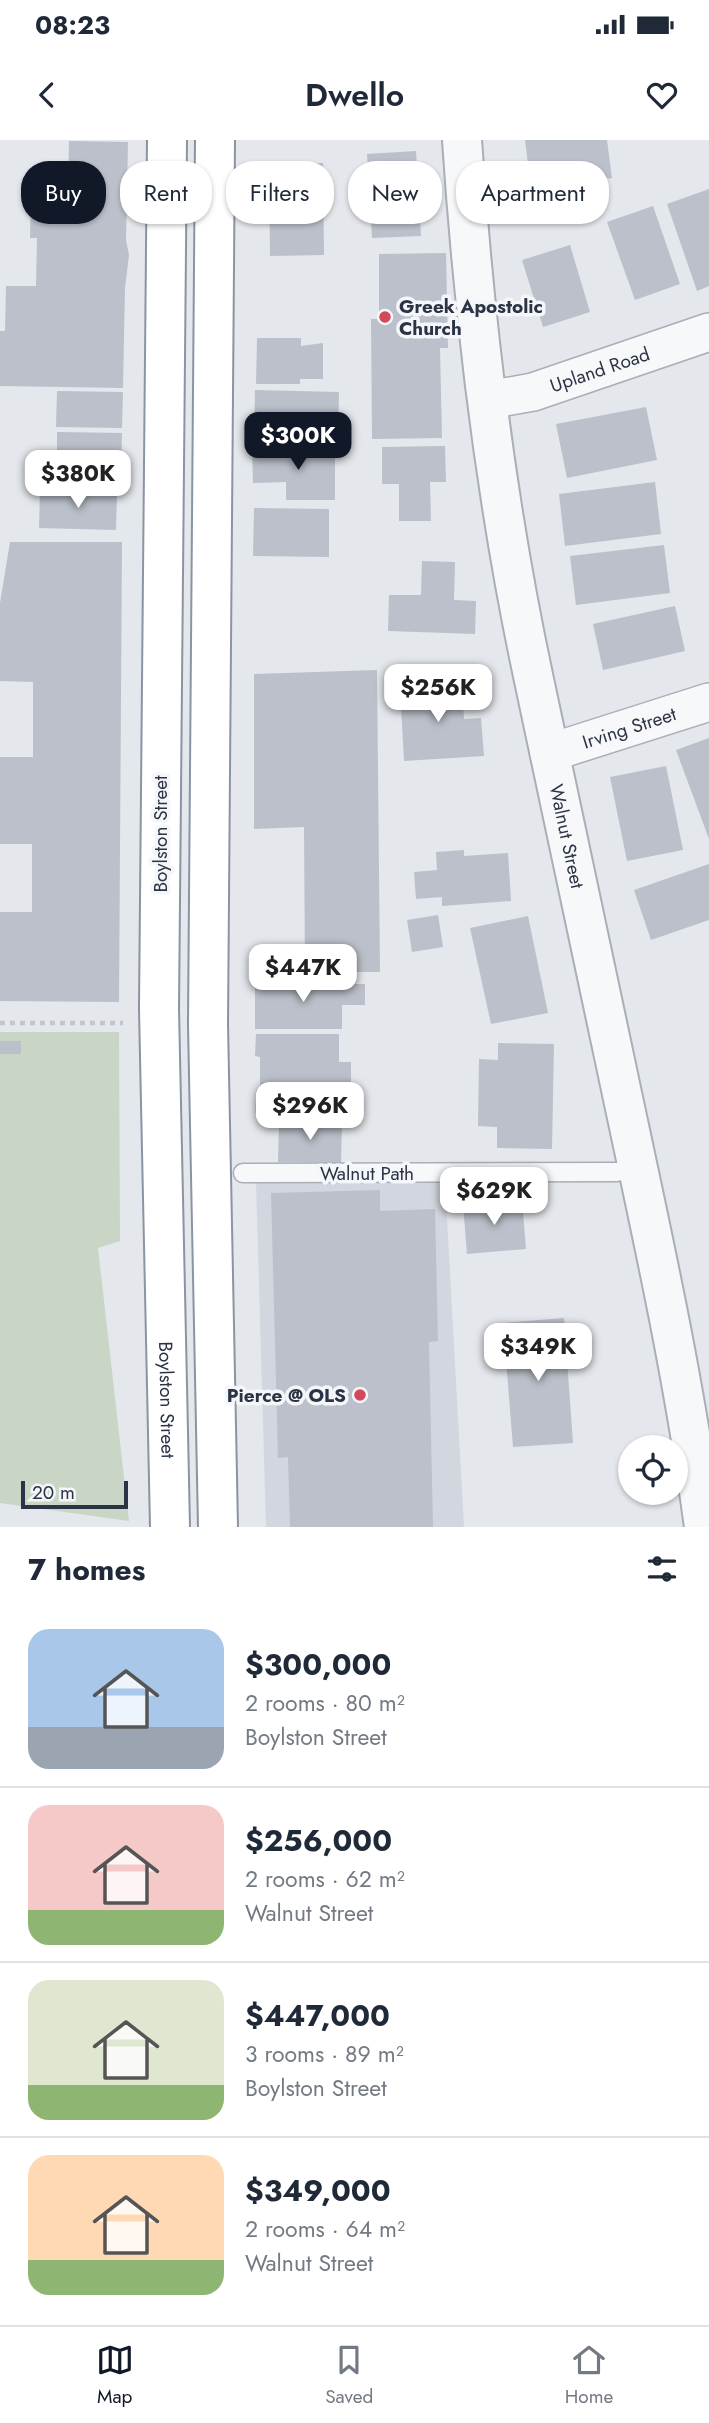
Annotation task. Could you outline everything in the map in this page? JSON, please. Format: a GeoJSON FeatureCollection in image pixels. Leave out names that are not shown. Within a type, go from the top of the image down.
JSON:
{"type":"FeatureCollection","features":[{"type":"Feature","properties":{"kind":"highway","name":"Boylston Street"},"geometry":{"type":"LineString","coordinates":[[167,140],[159,1034],[170,1527]]}},
{"type":"Feature","properties":{"kind":"highway"},"geometry":{"type":"LineString","coordinates":[[215,140],[208,984],[218,1527]]}},
{"type":"Feature","properties":{"kind":"street","name":"Walnut Street"},"geometry":{"type":"LineString","coordinates":[[463,140],[488,400],[510,556],[690,1426],[704,1527]]}},
{"type":"Feature","properties":{"kind":"street","name":"Upland Road"},"geometry":{"type":"LineString","coordinates":[[488,400],[533,392],[709,332]]}},
{"type":"Feature","properties":{"kind":"street","name":"Irving Street"},"geometry":{"type":"LineString","coordinates":[[549,753],[709,702]]}},
{"type":"Feature","properties":{"kind":"lane","name":"Walnut Path"},"geometry":{"type":"LineString","coordinates":[[243,1173],[617,1172]]}},
{"type":"Feature","properties":{"kind":"path"},"geometry":{"type":"LineString","coordinates":[[0,1023],[124,1023]]}},
{"type":"Feature","properties":{"kind":"shaded area","name":"Pierce @ OLS"},"geometry":{"type":"Polygon","coordinates":[[[256,1180],[445,1182],[464,1527],[266,1527],[256,1180]]]}},
{"type":"Feature","properties":{"kind":"green space"},"geometry":{"type":"Polygon","coordinates":[[[0,1032],[119,1032],[120,1241],[98,1248],[129,1521],[0,1503],[0,1032]]]}},
{"type":"Feature","properties":{"kind":"building"},"geometry":{"type":"Polygon","coordinates":[[[525,140],[607,140],[612,178],[609,178],[609,161],[528,161],[525,140]]]}},
{"type":"Feature","properties":{"kind":"building"},"geometry":{"type":"Polygon","coordinates":[[[69,141],[128,142],[128,161],[120,161],[120,224],[126,224],[129,255],[125,288],[123,388],[0,386],[0,331],[5,331],[6,286],[36,286],[37,238],[30,238],[30,224],[106,224],[106,161],[69,161],[69,141]]]}},
{"type":"Feature","properties":{"kind":"building"},"geometry":{"type":"Polygon","coordinates":[[[416,151],[417,161],[367,161],[367,154],[416,151]]]}},
{"type":"Feature","properties":{"kind":"building"},"geometry":{"type":"Polygon","coordinates":[[[709,189],[709,286],[697,291],[667,204],[709,189]]]}},
{"type":"Feature","properties":{"kind":"building"},"geometry":{"type":"Polygon","coordinates":[[[653,206],[680,284],[635,300],[609,221],[653,206]]]}},
{"type":"Feature","properties":{"kind":"building"},"geometry":{"type":"Polygon","coordinates":[[[270,224],[324,224],[324,255],[270,256],[270,224]]]}},
{"type":"Feature","properties":{"kind":"building"},"geometry":{"type":"Polygon","coordinates":[[[371,224],[420,224],[421,236],[372,238],[371,224]]]}},
{"type":"Feature","properties":{"kind":"building"},"geometry":{"type":"Polygon","coordinates":[[[570,245],[590,312],[543,327],[522,260],[570,245]]]}},
{"type":"Feature","properties":{"kind":"building"},"geometry":{"type":"Polygon","coordinates":[[[446,253],[448,348],[440,348],[442,438],[372,439],[371,319],[379,319],[379,254],[446,253]]]}},
{"type":"Feature","properties":{"kind":"building"},"geometry":{"type":"Polygon","coordinates":[[[257,338],[301,338],[301,346],[323,343],[323,379],[300,379],[300,384],[256,384],[257,338]]]}},
{"type":"Feature","properties":{"kind":"building"},"geometry":{"type":"Polygon","coordinates":[[[255,390],[339,392],[338,436],[254,435],[255,390]]]}},
{"type":"Feature","properties":{"kind":"building"},"geometry":{"type":"Polygon","coordinates":[[[57,391],[123,392],[122,428],[56,427],[57,391]]]}},
{"type":"Feature","properties":{"kind":"building"},"geometry":{"type":"Polygon","coordinates":[[[646,407],[657,460],[567,478],[556,424],[646,407]]]}},
{"type":"Feature","properties":{"kind":"building"},"geometry":{"type":"Polygon","coordinates":[[[57,432],[122,433],[121,477],[57,476],[57,432]]]}},
{"type":"Feature","properties":{"kind":"building"},"geometry":{"type":"Polygon","coordinates":[[[445,446],[446,482],[430,482],[431,521],[399,521],[399,484],[382,484],[382,447],[445,446]]]}},
{"type":"Feature","properties":{"kind":"building"},"geometry":{"type":"Polygon","coordinates":[[[335,448],[335,500],[286,500],[286,482],[253,483],[252,449],[335,448]]]}},
{"type":"Feature","properties":{"kind":"building"},"geometry":{"type":"Polygon","coordinates":[[[655,482],[661,534],[565,546],[559,494],[655,482]]]}},
{"type":"Feature","properties":{"kind":"building"},"geometry":{"type":"Polygon","coordinates":[[[40,490],[117,492],[116,530],[39,528],[40,490]]]}},
{"type":"Feature","properties":{"kind":"building"},"geometry":{"type":"Polygon","coordinates":[[[254,508],[329,509],[329,557],[253,556],[254,508]]]}},
{"type":"Feature","properties":{"kind":"building"},"geometry":{"type":"Polygon","coordinates":[[[10,542],[122,542],[119,1002],[0,1001],[0,912],[32,912],[32,844],[0,844],[0,757],[33,757],[33,682],[0,681],[0,603],[10,542]]]}},
{"type":"Feature","properties":{"kind":"building"},"geometry":{"type":"Polygon","coordinates":[[[664,545],[670,593],[576,605],[570,556],[664,545]]]}},
{"type":"Feature","properties":{"kind":"building"},"geometry":{"type":"Polygon","coordinates":[[[422,561],[455,562],[454,600],[476,601],[475,634],[388,631],[389,595],[421,595],[422,561]]]}},
{"type":"Feature","properties":{"kind":"building"},"geometry":{"type":"Polygon","coordinates":[[[675,606],[685,651],[603,670],[593,624],[675,606]]]}},
{"type":"Feature","properties":{"kind":"building"},"geometry":{"type":"Polygon","coordinates":[[[377,670],[380,972],[305,972],[304,827],[254,829],[254,674],[377,670]]]}},
{"type":"Feature","properties":{"kind":"building"},"geometry":{"type":"Polygon","coordinates":[[[462,684],[464,719],[481,718],[484,756],[404,761],[400,688],[462,684]]]}},
{"type":"Feature","properties":{"kind":"building"},"geometry":{"type":"Polygon","coordinates":[[[709,738],[709,839],[676,750],[709,738]]]}},
{"type":"Feature","properties":{"kind":"building"},"geometry":{"type":"Polygon","coordinates":[[[666,766],[683,850],[627,861],[610,777],[666,766]]]}},
{"type":"Feature","properties":{"kind":"building"},"geometry":{"type":"Polygon","coordinates":[[[464,850],[464,856],[508,853],[511,901],[442,906],[442,897],[416,899],[414,872],[437,870],[436,852],[464,850]]]}},
{"type":"Feature","properties":{"kind":"building"},"geometry":{"type":"Polygon","coordinates":[[[709,864],[709,920],[651,940],[634,890],[709,864]]]}},
{"type":"Feature","properties":{"kind":"building"},"geometry":{"type":"Polygon","coordinates":[[[438,915],[443,947],[412,952],[407,920],[438,915]]]}},
{"type":"Feature","properties":{"kind":"building"},"geometry":{"type":"Polygon","coordinates":[[[528,916],[548,1013],[491,1024],[470,928],[528,916]]]}},
{"type":"Feature","properties":{"kind":"building"},"geometry":{"type":"Polygon","coordinates":[[[255,978],[294,978],[294,984],[365,984],[365,1005],[342,1005],[342,1029],[255,1029],[255,978]]]}},
{"type":"Feature","properties":{"kind":"building"},"geometry":{"type":"Polygon","coordinates":[[[256,1034],[339,1034],[339,1062],[351,1062],[351,1087],[339,1087],[339,1113],[255,1113],[256,1090],[260,1091],[260,1057],[255,1056],[256,1034]]]}},
{"type":"Feature","properties":{"kind":"building"},"geometry":{"type":"Polygon","coordinates":[[[0,1041],[21,1041],[21,1054],[0,1054],[0,1041]]]}},
{"type":"Feature","properties":{"kind":"building"},"geometry":{"type":"Polygon","coordinates":[[[498,1043],[554,1044],[552,1149],[497,1148],[497,1127],[478,1126],[479,1059],[498,1060],[498,1043]]]}},
{"type":"Feature","properties":{"kind":"building"},"geometry":{"type":"Polygon","coordinates":[[[279,1122],[342,1123],[341,1163],[278,1162],[279,1122]]]}},
{"type":"Feature","properties":{"kind":"building","name":"Pierce @ OLS"},"geometry":{"type":"Polygon","coordinates":[[[380,1190],[380,1211],[435,1209],[438,1341],[429,1342],[433,1527],[290,1527],[288,1457],[278,1458],[271,1193],[380,1190]]]}},
{"type":"Feature","properties":{"kind":"building"},"geometry":{"type":"Polygon","coordinates":[[[522,1200],[526,1249],[467,1254],[463,1204],[522,1200]]]}},
{"type":"Feature","properties":{"kind":"building"},"geometry":{"type":"Polygon","coordinates":[[[564,1318],[573,1443],[513,1447],[503,1323],[564,1318]]]}},
{"type":"Feature","properties":{"kind":"place","name":"Greek Apostolic Church"},"geometry":{"type":"Point","coordinates":[385,317]}},
{"type":"Feature","properties":{"kind":"place","name":"Pierce @ OLS"},"geometry":{"type":"Point","coordinates":[360,1395]}}]}
